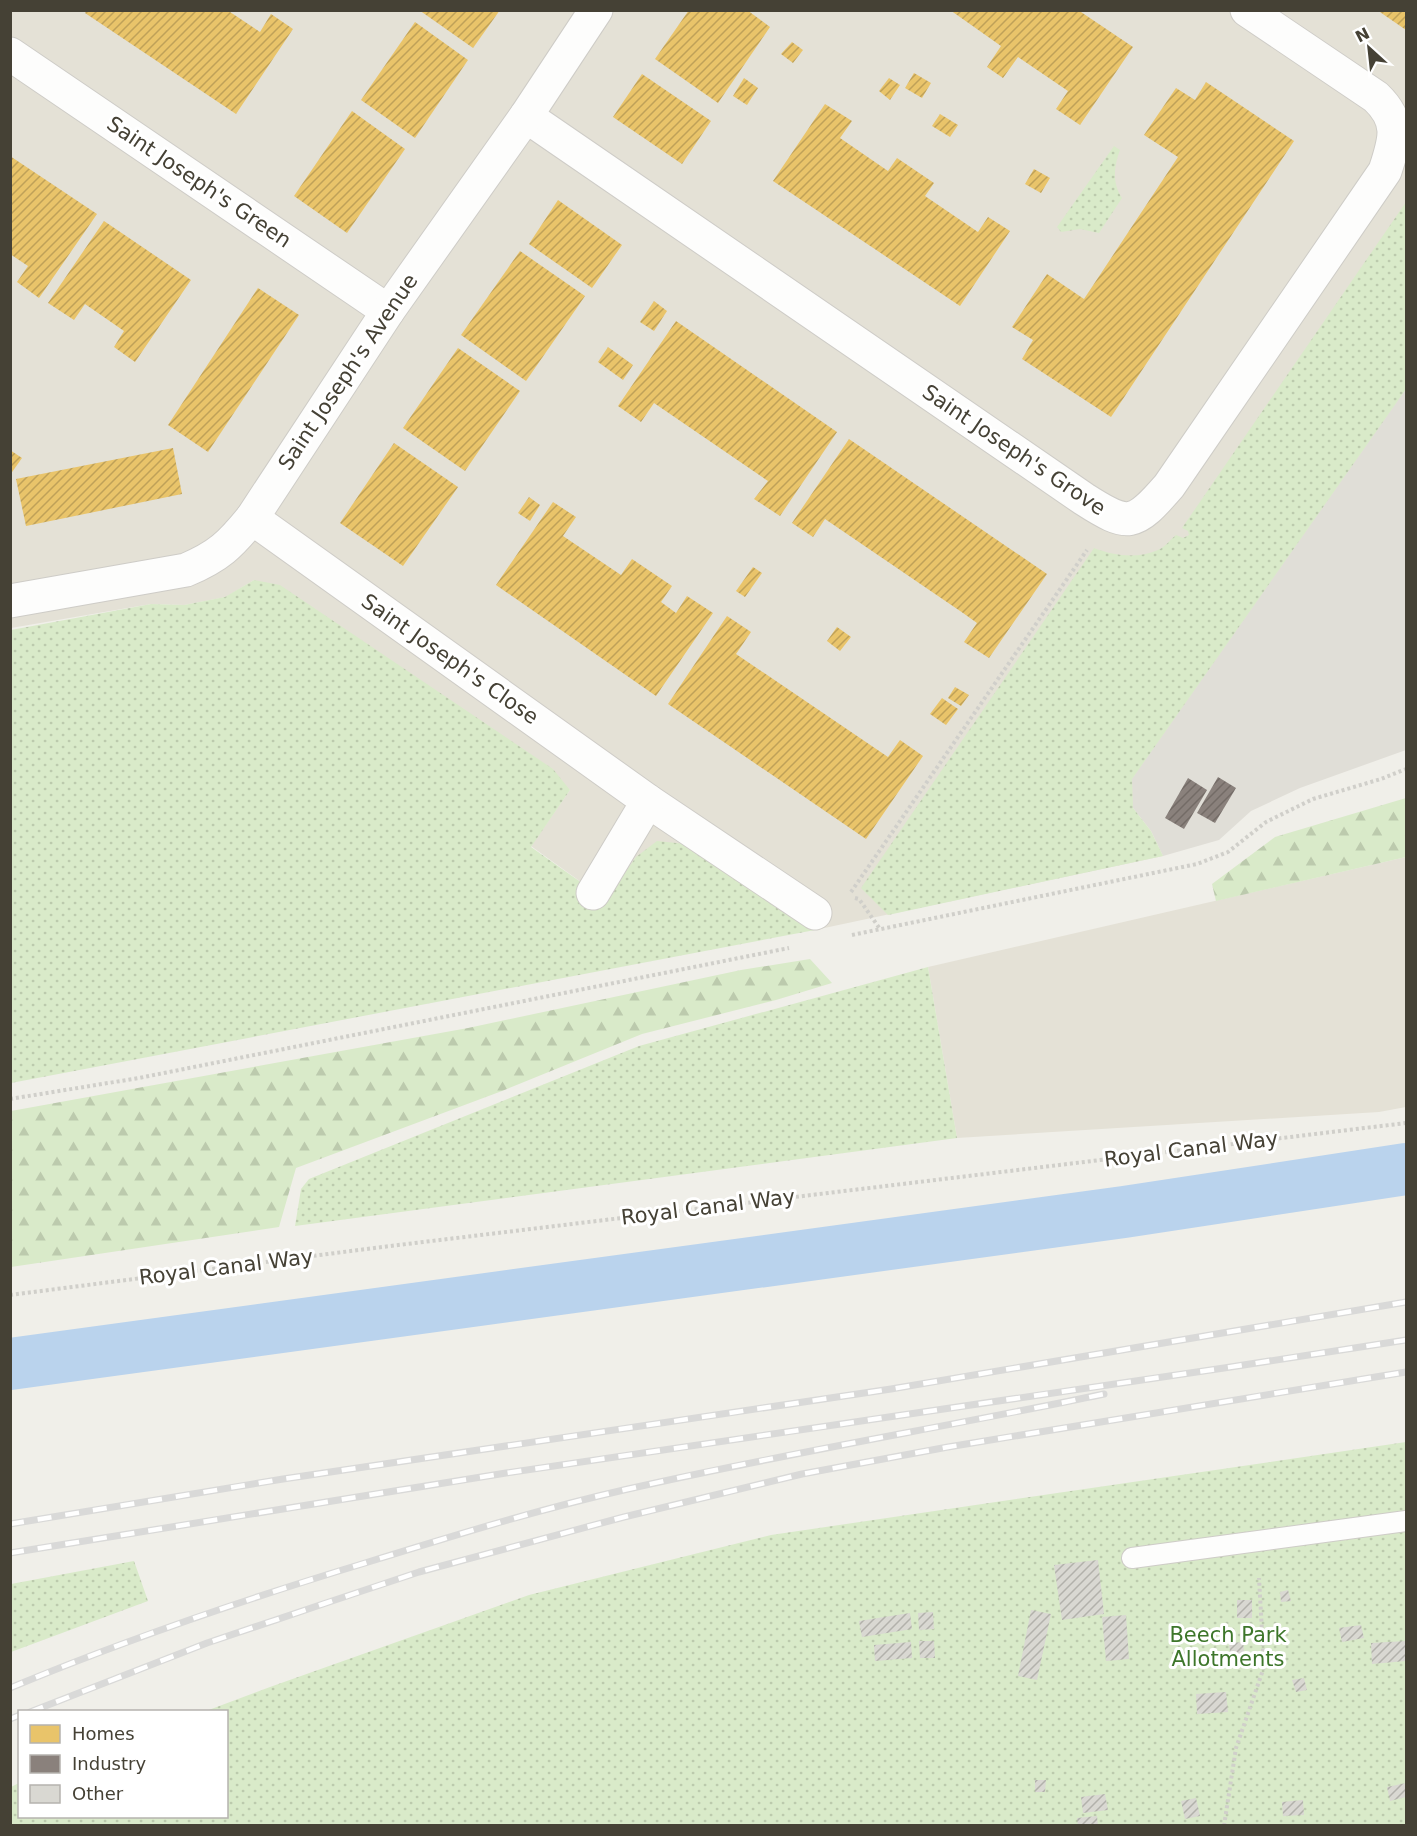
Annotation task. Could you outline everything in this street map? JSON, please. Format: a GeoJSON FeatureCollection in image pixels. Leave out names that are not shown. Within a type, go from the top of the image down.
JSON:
{"type":"FeatureCollection","features":[{"type":"Feature","properties":{"kind":"street","name":"Saint Joseph's Avenue"},"geometry":{"type":"LineString","coordinates":[[10,601],[186,570],[209,560],[231,544],[252,518],[387,311],[526,116],[596,10]]}},
{"type":"Feature","properties":{"kind":"street","name":"Saint Joseph's Grove"},"geometry":{"type":"LineString","coordinates":[[526,116],[1110,516],[1124,520],[1137,517],[1149,509],[1168,486],[1385,171],[1395,140],[1394,123],[1385,106],[1376,98],[1247,10]]}},
{"type":"Feature","properties":{"kind":"street","name":"Saint Joseph's Green"},"geometry":{"type":"LineString","coordinates":[[10,54],[387,311]]}},
{"type":"Feature","properties":{"kind":"street","name":"Saint Joseph's Close"},"geometry":{"type":"LineString","coordinates":[[252,518],[648,801],[815,913]]}},
{"type":"Feature","properties":{"kind":"street"},"geometry":{"type":"LineString","coordinates":[[593,893],[648,801]]}},
{"type":"Feature","properties":{"kind":"lane"},"geometry":{"type":"LineString","coordinates":[[1132,1558],[1407,1521]]}},
{"type":"Feature","properties":{"kind":"path"},"geometry":{"type":"LineString","coordinates":[[880,929],[859,899],[849,895],[1110,516]]}},
{"type":"Feature","properties":{"kind":"path"},"geometry":{"type":"LineString","coordinates":[[845,936],[1197,864],[1228,852],[1266,822],[1314,799],[1407,769]]}},
{"type":"Feature","properties":{"kind":"path"},"geometry":{"type":"LineString","coordinates":[[10,1099],[139,1078],[798,946]]}},
{"type":"Feature","properties":{"kind":"path","name":"Royal Canal Way"},"geometry":{"type":"LineString","coordinates":[[10,1295],[382,1246],[1407,1123]]}},
{"type":"Feature","properties":{"kind":"path"},"geometry":{"type":"LineString","coordinates":[[1224,1826],[1236,1748],[1264,1667],[1257,1541]]}},
{"type":"Feature","properties":{"kind":"shaded area"},"geometry":{"type":"Polygon","coordinates":[[[11,11],[1406,11],[1406,389],[1133,808],[1163,856],[815,930],[686,844],[606,900],[531,846],[570,790],[254,580],[226,597],[184,605],[151,604],[11,628],[11,11]]]}},
{"type":"Feature","properties":{"kind":"shaded area"},"geometry":{"type":"Polygon","coordinates":[[[1406,389],[1406,750],[1300,788],[1251,811],[1219,840],[1163,856],[1151,831],[1133,808],[1132,779],[1406,389]]]}},
{"type":"Feature","properties":{"kind":"shaded area"},"geometry":{"type":"Polygon","coordinates":[[[1406,857],[1406,1107],[1379,1112],[957,1138],[928,967],[1406,857]]]}},
{"type":"Feature","properties":{"kind":"green space"},"geometry":{"type":"Polygon","coordinates":[[[1114,146],[1120,150],[1115,174],[1122,198],[1099,233],[1080,229],[1061,232],[1057,227],[1114,146]]]}},
{"type":"Feature","properties":{"kind":"green space"},"geometry":{"type":"Polygon","coordinates":[[[1406,202],[1406,389],[1132,779],[1133,808],[1151,831],[1163,856],[888,915],[861,888],[1094,548],[1118,555],[1142,555],[1161,549],[1176,535],[1183,538],[1189,535],[1188,531],[1182,528],[1406,202]]]}},
{"type":"Feature","properties":{"kind":"green space"},"geometry":{"type":"Polygon","coordinates":[[[254,580],[280,585],[553,769],[570,790],[531,847],[606,900],[636,857],[657,841],[686,844],[815,930],[11,1083],[11,630],[151,604],[184,605],[225,597],[254,580]]]}},
{"type":"Feature","properties":{"kind":"green space"},"geometry":{"type":"Polygon","coordinates":[[[1406,798],[1406,857],[1216,901],[1212,884],[1275,837],[1406,798]]]}},
{"type":"Feature","properties":{"kind":"green space"},"geometry":{"type":"Polygon","coordinates":[[[810,959],[832,983],[776,1000],[642,1034],[502,1091],[296,1168],[279,1227],[11,1267],[11,1111],[468,1028],[741,970],[810,959]]]}},
{"type":"Feature","properties":{"kind":"green space"},"geometry":{"type":"Polygon","coordinates":[[[928,967],[957,1138],[295,1226],[301,1189],[309,1179],[639,1046],[928,967]]]}},
{"type":"Feature","properties":{"kind":"green space","name":"Beech Park Allotments"},"geometry":{"type":"Polygon","coordinates":[[[1406,1442],[1406,1825],[11,1826],[11,1787],[18,1784],[18,1818],[228,1818],[228,1710],[209,1710],[529,1595],[771,1535],[1406,1442]]]}},
{"type":"Feature","properties":{"kind":"green space"},"geometry":{"type":"Polygon","coordinates":[[[134,1561],[148,1601],[11,1652],[11,1584],[134,1561]]]}},
{"type":"Feature","properties":{"kind":"building: Homes"},"geometry":{"type":"Polygon","coordinates":[[[87,10],[227,10],[260,32],[271,14],[293,29],[236,114],[85,13],[87,10]]]}},
{"type":"Feature","properties":{"kind":"building: Homes"},"geometry":{"type":"Polygon","coordinates":[[[419,10],[500,10],[473,48],[419,10]]]}},
{"type":"Feature","properties":{"kind":"building: Homes"},"geometry":{"type":"Polygon","coordinates":[[[689,10],[747,10],[770,27],[718,103],[655,59],[689,10]]]}},
{"type":"Feature","properties":{"kind":"building: Homes"},"geometry":{"type":"Polygon","coordinates":[[[950,10],[1078,10],[1133,47],[1080,125],[1056,109],[1068,91],[1018,57],[1003,78],[987,67],[1001,46],[950,10]]]}},
{"type":"Feature","properties":{"kind":"building: Homes"},"geometry":{"type":"Polygon","coordinates":[[[1377,10],[1406,10],[1406,30],[1377,10]]]}},
{"type":"Feature","properties":{"kind":"building: Homes"},"geometry":{"type":"Polygon","coordinates":[[[415,22],[468,60],[415,138],[361,100],[415,22]]]}},
{"type":"Feature","properties":{"kind":"building: Homes"},"geometry":{"type":"Polygon","coordinates":[[[792,42],[803,50],[793,63],[781,54],[792,42]]]}},
{"type":"Feature","properties":{"kind":"building: Homes"},"geometry":{"type":"Polygon","coordinates":[[[914,73],[931,83],[922,98],[905,88],[914,73]]]}},
{"type":"Feature","properties":{"kind":"building: Homes"},"geometry":{"type":"Polygon","coordinates":[[[642,74],[711,121],[682,164],[613,117],[642,74]]]}},
{"type":"Feature","properties":{"kind":"building: Homes"},"geometry":{"type":"Polygon","coordinates":[[[744,78],[758,88],[747,105],[733,96],[744,78]]]}},
{"type":"Feature","properties":{"kind":"building: Homes"},"geometry":{"type":"Polygon","coordinates":[[[889,78],[900,85],[890,100],[879,91],[889,78]]]}},
{"type":"Feature","properties":{"kind":"building: Homes"},"geometry":{"type":"Polygon","coordinates":[[[1206,82],[1294,141],[1111,417],[1022,359],[1033,340],[1012,327],[1047,274],[1084,299],[1178,157],[1144,135],[1176,88],[1195,100],[1206,82]]]}},
{"type":"Feature","properties":{"kind":"building: Homes"},"geometry":{"type":"Polygon","coordinates":[[[825,104],[852,121],[840,138],[888,171],[897,158],[934,183],[925,196],[978,232],[988,217],[1010,231],[960,306],[773,181],[825,104]]]}},
{"type":"Feature","properties":{"kind":"building: Homes"},"geometry":{"type":"Polygon","coordinates":[[[352,111],[405,149],[347,233],[294,196],[352,111]]]}},
{"type":"Feature","properties":{"kind":"building: Homes"},"geometry":{"type":"Polygon","coordinates":[[[940,114],[958,125],[950,137],[932,126],[940,114]]]}},
{"type":"Feature","properties":{"kind":"building: Homes"},"geometry":{"type":"Polygon","coordinates":[[[10,156],[97,214],[39,298],[17,282],[28,266],[10,254],[10,156]]]}},
{"type":"Feature","properties":{"kind":"building: Homes"},"geometry":{"type":"Polygon","coordinates":[[[1034,169],[1050,178],[1041,193],[1025,184],[1034,169]]]}},
{"type":"Feature","properties":{"kind":"building: Homes"},"geometry":{"type":"Polygon","coordinates":[[[558,200],[622,245],[592,288],[529,244],[558,200]]]}},
{"type":"Feature","properties":{"kind":"building: Homes"},"geometry":{"type":"Polygon","coordinates":[[[104,221],[191,280],[135,362],[114,347],[124,331],[85,304],[74,320],[48,303],[104,221]]]}},
{"type":"Feature","properties":{"kind":"building: Homes"},"geometry":{"type":"Polygon","coordinates":[[[520,251],[585,296],[526,381],[461,335],[520,251]]]}},
{"type":"Feature","properties":{"kind":"building: Homes"},"geometry":{"type":"Polygon","coordinates":[[[258,288],[299,315],[208,452],[168,425],[258,288]]]}},
{"type":"Feature","properties":{"kind":"building: Homes"},"geometry":{"type":"Polygon","coordinates":[[[654,301],[667,311],[654,331],[640,322],[654,301]]]}},
{"type":"Feature","properties":{"kind":"building: Homes"},"geometry":{"type":"Polygon","coordinates":[[[676,321],[837,432],[780,516],[754,499],[768,481],[654,403],[641,422],[618,406],[676,321]]]}},
{"type":"Feature","properties":{"kind":"building: Homes"},"geometry":{"type":"Polygon","coordinates":[[[608,347],[633,365],[623,380],[598,362],[608,347]]]}},
{"type":"Feature","properties":{"kind":"building: Homes"},"geometry":{"type":"Polygon","coordinates":[[[458,348],[520,391],[465,471],[403,428],[458,348]]]}},
{"type":"Feature","properties":{"kind":"building: Homes"},"geometry":{"type":"Polygon","coordinates":[[[849,439],[1047,574],[989,658],[964,642],[977,623],[963,613],[825,519],[813,537],[792,523],[849,439]]]}},
{"type":"Feature","properties":{"kind":"building: Homes"},"geometry":{"type":"Polygon","coordinates":[[[394,443],[458,487],[403,566],[340,523],[394,443]]]}},
{"type":"Feature","properties":{"kind":"building: Homes"},"geometry":{"type":"Polygon","coordinates":[[[173,448],[182,494],[26,526],[16,479],[173,448]]]}},
{"type":"Feature","properties":{"kind":"building: Homes"},"geometry":{"type":"Polygon","coordinates":[[[10,450],[22,458],[10,475],[10,450]]]}},
{"type":"Feature","properties":{"kind":"building: Homes"},"geometry":{"type":"Polygon","coordinates":[[[529,497],[540,505],[530,521],[518,513],[529,497]]]}},
{"type":"Feature","properties":{"kind":"building: Homes"},"geometry":{"type":"Polygon","coordinates":[[[553,502],[576,517],[563,536],[621,575],[632,559],[672,586],[661,602],[676,613],[687,596],[713,613],[656,696],[496,585],[553,502]]]}},
{"type":"Feature","properties":{"kind":"building: Homes"},"geometry":{"type":"Polygon","coordinates":[[[753,567],[762,573],[745,597],[736,591],[753,567]]]}},
{"type":"Feature","properties":{"kind":"building: Homes"},"geometry":{"type":"Polygon","coordinates":[[[727,616],[751,632],[736,654],[888,757],[900,740],[923,756],[866,839],[668,704],[727,616]]]}},
{"type":"Feature","properties":{"kind":"building: Homes"},"geometry":{"type":"Polygon","coordinates":[[[837,627],[851,637],[840,651],[827,641],[837,627]]]}},
{"type":"Feature","properties":{"kind":"building: Homes"},"geometry":{"type":"Polygon","coordinates":[[[955,687],[969,695],[961,706],[948,698],[955,687]]]}},
{"type":"Feature","properties":{"kind":"building: Homes"},"geometry":{"type":"Polygon","coordinates":[[[942,698],[958,709],[946,725],[930,714],[942,698]]]}},
{"type":"Feature","properties":{"kind":"building: Industry"},"geometry":{"type":"Polygon","coordinates":[[[1218,777],[1236,788],[1215,823],[1197,813],[1218,777]]]}},
{"type":"Feature","properties":{"kind":"building: Industry"},"geometry":{"type":"Polygon","coordinates":[[[1188,778],[1207,790],[1184,829],[1165,818],[1188,778]]]}},
{"type":"Feature","properties":{"kind":"building: Other"},"geometry":{"type":"Polygon","coordinates":[[[1098,1560],[1104,1614],[1062,1620],[1054,1565],[1098,1560]]]}},
{"type":"Feature","properties":{"kind":"building: Other"},"geometry":{"type":"Polygon","coordinates":[[[1288,1590],[1291,1601],[1281,1602],[1280,1592],[1288,1590]]]}},
{"type":"Feature","properties":{"kind":"building: Other"},"geometry":{"type":"Polygon","coordinates":[[[1237,1600],[1252,1600],[1252,1618],[1237,1618],[1237,1600]]]}},
{"type":"Feature","properties":{"kind":"building: Other"},"geometry":{"type":"Polygon","coordinates":[[[1031,1610],[1051,1614],[1037,1680],[1018,1676],[1031,1610]]]}},
{"type":"Feature","properties":{"kind":"building: Other"},"geometry":{"type":"Polygon","coordinates":[[[933,1612],[934,1629],[919,1630],[918,1613],[933,1612]]]}},
{"type":"Feature","properties":{"kind":"building: Other"},"geometry":{"type":"Polygon","coordinates":[[[910,1613],[912,1629],[862,1637],[859,1621],[910,1613]]]}},
{"type":"Feature","properties":{"kind":"building: Other"},"geometry":{"type":"Polygon","coordinates":[[[1126,1615],[1129,1659],[1106,1661],[1102,1617],[1126,1615]]]}},
{"type":"Feature","properties":{"kind":"building: Other"},"geometry":{"type":"Polygon","coordinates":[[[1361,1625],[1364,1638],[1342,1642],[1339,1628],[1361,1625]]]}},
{"type":"Feature","properties":{"kind":"building: Other"},"geometry":{"type":"Polygon","coordinates":[[[919,1641],[934,1641],[935,1658],[920,1658],[919,1641]]]}},
{"type":"Feature","properties":{"kind":"building: Other"},"geometry":{"type":"Polygon","coordinates":[[[1406,1641],[1406,1661],[1372,1664],[1371,1643],[1406,1641]]]}},
{"type":"Feature","properties":{"kind":"building: Other"},"geometry":{"type":"Polygon","coordinates":[[[911,1642],[912,1658],[875,1661],[874,1645],[911,1642]]]}},
{"type":"Feature","properties":{"kind":"building: Other"},"geometry":{"type":"Polygon","coordinates":[[[1243,1642],[1245,1659],[1231,1661],[1229,1643],[1243,1642]]]}},
{"type":"Feature","properties":{"kind":"building: Other"},"geometry":{"type":"Polygon","coordinates":[[[1304,1678],[1307,1690],[1296,1692],[1292,1680],[1304,1678]]]}},
{"type":"Feature","properties":{"kind":"building: Other"},"geometry":{"type":"Polygon","coordinates":[[[1226,1692],[1228,1712],[1197,1714],[1196,1694],[1226,1692]]]}},
{"type":"Feature","properties":{"kind":"building: Other"},"geometry":{"type":"Polygon","coordinates":[[[1035,1780],[1046,1780],[1045,1792],[1035,1792],[1035,1780]]]}},
{"type":"Feature","properties":{"kind":"building: Other"},"geometry":{"type":"Polygon","coordinates":[[[1406,1783],[1406,1797],[1390,1801],[1387,1787],[1406,1783]]]}},
{"type":"Feature","properties":{"kind":"building: Other"},"geometry":{"type":"Polygon","coordinates":[[[1105,1794],[1108,1810],[1083,1813],[1081,1797],[1105,1794]]]}},
{"type":"Feature","properties":{"kind":"building: Other"},"geometry":{"type":"Polygon","coordinates":[[[1196,1798],[1200,1816],[1185,1819],[1181,1801],[1196,1798]]]}},
{"type":"Feature","properties":{"kind":"building: Other"},"geometry":{"type":"Polygon","coordinates":[[[1303,1800],[1304,1815],[1283,1816],[1282,1802],[1303,1800]]]}},
{"type":"Feature","properties":{"kind":"building: Other"},"geometry":{"type":"Polygon","coordinates":[[[1097,1816],[1098,1826],[1078,1826],[1077,1818],[1097,1816]]]}},
{"type":"Feature","properties":{"kind":"waterway"},"geometry":{"type":"LineString","coordinates":[[10,1364],[1124,1212],[1406,1169]]}},
{"type":"Feature","properties":{"kind":"railway"},"geometry":{"type":"LineString","coordinates":[[10,1524],[283,1479],[891,1389],[1406,1302]]}},
{"type":"Feature","properties":{"kind":"railway"},"geometry":{"type":"LineString","coordinates":[[10,1553],[506,1473],[1406,1340]]}},
{"type":"Feature","properties":{"kind":"railway"},"geometry":{"type":"LineString","coordinates":[[35,1710],[207,1643],[419,1572],[624,1517],[802,1474],[948,1447],[1406,1372]]}},
{"type":"Feature","properties":{"kind":"railway"},"geometry":{"type":"LineString","coordinates":[[10,1688],[97,1653],[231,1606],[430,1543],[562,1505],[747,1464],[1104,1394]]}},
{"type":"Feature","properties":{"kind":"railway"},"geometry":{"type":"LineString","coordinates":[[10,1719],[18,1716]]}}]}
